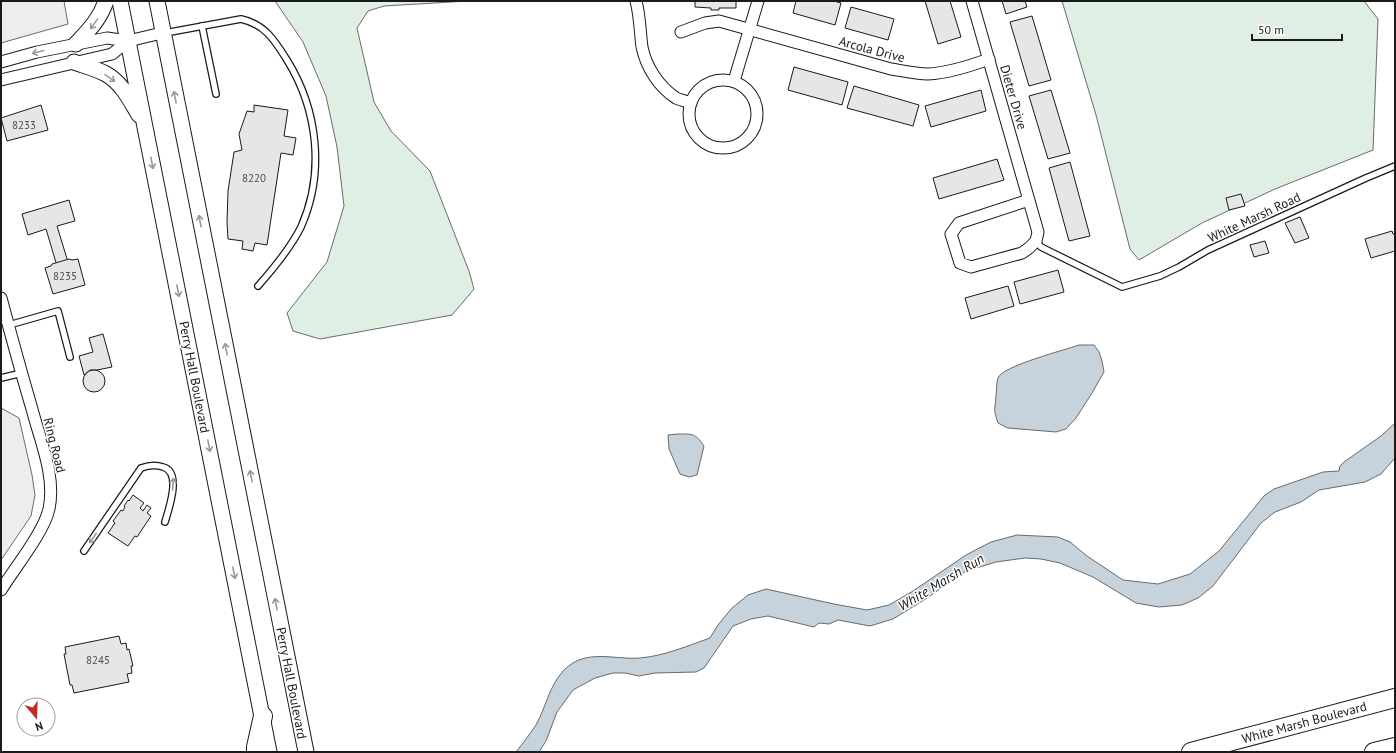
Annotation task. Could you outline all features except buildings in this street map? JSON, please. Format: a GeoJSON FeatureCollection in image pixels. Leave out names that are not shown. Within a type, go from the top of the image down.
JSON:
{"type":"FeatureCollection","features":[{"type":"Feature","properties":{"kind":"highway","name":"White Marsh Boulevard"},"geometry":{"type":"LineString","coordinates":[[1191,752],[1395,698]]}},
{"type":"Feature","properties":{"kind":"highway"},"geometry":{"type":"LineString","coordinates":[[256,752],[263,716]]}},
{"type":"Feature","properties":{"kind":"highway"},"geometry":{"type":"LineString","coordinates":[[1374,752],[1395,746]]}},
{"type":"Feature","properties":{"kind":"main road"},"geometry":{"type":"LineString","coordinates":[[76,44],[92,27],[102,12],[106,1]]}},
{"type":"Feature","properties":{"kind":"main road","name":"Perry Hall Boulevard"},"geometry":{"type":"LineString","coordinates":[[120,1],[270,752]]}},
{"type":"Feature","properties":{"kind":"main road","name":"Perry Hall Boulevard"},"geometry":{"type":"LineString","coordinates":[[157,1],[162,33],[306,752]]}},
{"type":"Feature","properties":{"kind":"main road"},"geometry":{"type":"LineString","coordinates":[[74,62],[106,74],[115,81],[123,90],[144,125]]}},
{"type":"Feature","properties":{"kind":"street"},"geometry":{"type":"LineString","coordinates":[[636,1],[640,15],[642,48],[651,72],[666,89],[677,98],[691,103]]}},
{"type":"Feature","properties":{"kind":"street"},"geometry":{"type":"LineString","coordinates":[[734,82],[758,1]]}},
{"type":"Feature","properties":{"kind":"street","name":"Dieter Drive"},"geometry":{"type":"LineString","coordinates":[[972,1],[1038,232],[1036,241]]}},
{"type":"Feature","properties":{"kind":"street","name":"Arcola Drive"},"geometry":{"type":"LineString","coordinates":[[681,32],[705,23],[719,21],[910,73],[928,74],[945,72],[963,68],[989,59]]}},
{"type":"Feature","properties":{"kind":"street"},"geometry":{"type":"LineString","coordinates":[[1,62],[107,38],[128,41],[162,33]]}},
{"type":"Feature","properties":{"kind":"street"},"geometry":{"type":"LineString","coordinates":[[1,80],[112,54],[128,41]]}},
{"type":"Feature","properties":{"kind":"street"},"geometry":{"type":"LineString","coordinates":[[725,80],[734,82],[745,88],[752,96],[756,107],[757,118],[754,128],[748,137],[738,144],[726,148],[716,147],[705,143],[697,136],[691,126],[689,114],[691,103],[696,94],[704,86],[714,81],[725,80]]}},
{"type":"Feature","properties":{"kind":"street"},"geometry":{"type":"LineString","coordinates":[[1029,200],[959,223],[951,234],[960,263],[971,267],[1022,253],[1030,248],[1036,241]]}},
{"type":"Feature","properties":{"kind":"street","name":"Ring Road"},"geometry":{"type":"LineString","coordinates":[[1,298],[46,462],[50,486],[50,500],[46,518],[40,530],[1,590]]}},
{"type":"Feature","properties":{"kind":"lane"},"geometry":{"type":"LineString","coordinates":[[162,33],[242,19],[260,25],[281,50],[293,70],[309,108],[316,146],[316,166],[308,206],[301,227],[280,262],[258,286]]}},
{"type":"Feature","properties":{"kind":"lane"},"geometry":{"type":"LineString","coordinates":[[202,26],[216,94]]}},
{"type":"Feature","properties":{"kind":"lane","name":"White Marsh Road"},"geometry":{"type":"LineString","coordinates":[[1036,241],[1041,248],[1122,287],[1160,276],[1208,250],[1395,166]]}},
{"type":"Feature","properties":{"kind":"lane"},"geometry":{"type":"LineString","coordinates":[[8,325],[58,311],[70,357]]}},
{"type":"Feature","properties":{"kind":"lane"},"geometry":{"type":"LineString","coordinates":[[1,378],[22,372]]}},
{"type":"Feature","properties":{"kind":"lane"},"geometry":{"type":"LineString","coordinates":[[84,551],[141,468],[157,465],[167,468],[172,472],[174,479],[170,504],[165,522]]}},
{"type":"Feature","properties":{"kind":"green space"},"geometry":{"type":"Polygon","coordinates":[[[275,1],[468,1],[384,6],[368,11],[357,28],[374,102],[391,131],[430,171],[469,271],[474,289],[452,315],[320,339],[293,331],[287,313],[327,262],[344,206],[337,147],[326,96],[303,42],[275,1]]]}},
{"type":"Feature","properties":{"kind":"green space"},"geometry":{"type":"Polygon","coordinates":[[[1062,1],[1364,1],[1378,19],[1373,150],[1275,189],[1202,223],[1139,260],[1130,249],[1096,115],[1062,1]]]}},
{"type":"Feature","properties":{"kind":"shaded area"},"geometry":{"type":"Polygon","coordinates":[[[1,1],[64,1],[68,24],[1,43],[1,1]]]}},
{"type":"Feature","properties":{"kind":"shaded area"},"geometry":{"type":"Polygon","coordinates":[[[1,408],[19,418],[35,495],[31,516],[1,560],[1,408]]]}},
{"type":"Feature","properties":{"kind":"water"},"geometry":{"type":"Polygon","coordinates":[[[1079,345],[1094,345],[1099,352],[1104,372],[1076,418],[1066,429],[1056,432],[1008,428],[998,423],[995,415],[997,380],[1002,373],[1010,368],[1048,354],[1079,345]]]}},
{"type":"Feature","properties":{"kind":"water","name":"White Marsh Run"},"geometry":{"type":"Polygon","coordinates":[[[1395,423],[1395,458],[1381,474],[1365,482],[1319,490],[1301,502],[1275,512],[1261,523],[1213,586],[1198,598],[1182,605],[1159,607],[1136,603],[1093,577],[1060,563],[1041,559],[1025,558],[996,562],[966,571],[893,619],[870,626],[838,620],[829,624],[819,623],[814,627],[768,616],[751,619],[733,626],[704,668],[696,672],[655,673],[639,676],[625,673],[613,673],[595,678],[573,690],[557,712],[546,741],[539,752],[516,752],[536,725],[551,690],[559,676],[572,663],[581,659],[600,656],[630,658],[649,657],[710,638],[718,625],[732,608],[748,595],[766,589],[867,610],[889,605],[913,591],[966,555],[991,542],[1017,535],[1058,537],[1070,542],[1087,556],[1123,580],[1158,584],[1190,574],[1219,551],[1264,496],[1274,489],[1323,472],[1339,471],[1340,466],[1344,462],[1381,436],[1395,423]]]}},
{"type":"Feature","properties":{"kind":"water"},"geometry":{"type":"Polygon","coordinates":[[[678,434],[696,436],[704,446],[697,475],[689,477],[680,474],[669,449],[668,435],[678,434]]]}}]}
